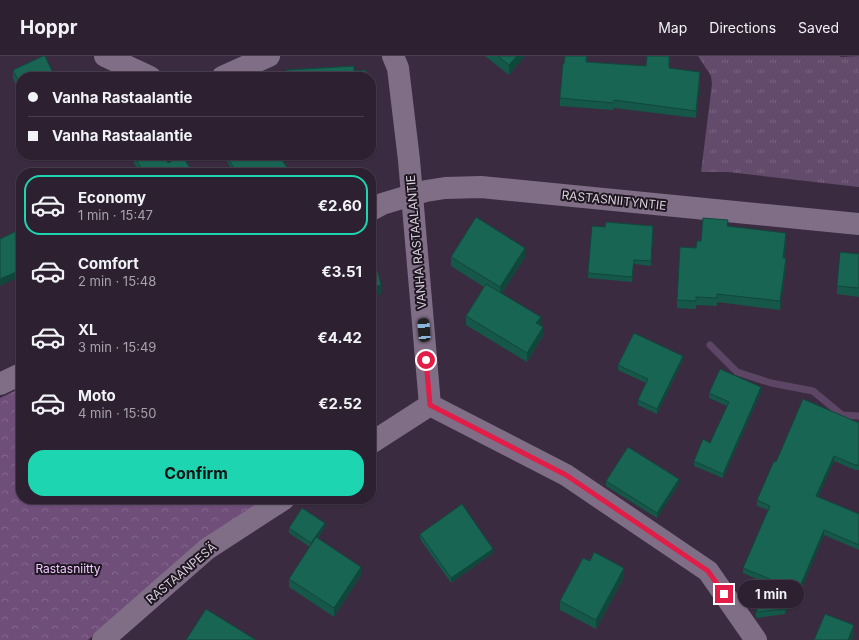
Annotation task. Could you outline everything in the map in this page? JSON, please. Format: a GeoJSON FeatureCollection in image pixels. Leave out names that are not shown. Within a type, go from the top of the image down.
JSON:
{"type":"FeatureCollection","features":[{"type":"Feature","properties":{"kind":"street"},"geometry":{"type":"LineString","coordinates":[[105,56],[139,72]]}},
{"type":"Feature","properties":{"kind":"street"},"geometry":{"type":"LineString","coordinates":[[233,72],[269,56]]}},
{"type":"Feature","properties":{"kind":"street","name":"VANHA RASTAALANTIE"},"geometry":{"type":"LineString","coordinates":[[393,56],[398,68],[409,160],[430,405]]}},
{"type":"Feature","properties":{"kind":"street","name":"RASTASNIITYNTIE"},"geometry":{"type":"LineString","coordinates":[[376,207],[412,195],[445,188],[480,187],[859,224]]}},
{"type":"Feature","properties":{"kind":"street"},"geometry":{"type":"LineString","coordinates":[[0,384],[16,376]]}},
{"type":"Feature","properties":{"kind":"street"},"geometry":{"type":"LineString","coordinates":[[376,440],[430,405],[566,475],[708,571],[756,640]]}},
{"type":"Feature","properties":{"kind":"street","name":"RASTAANPESÄ"},"geometry":{"type":"LineString","coordinates":[[103,640],[207,549],[276,504]]}},
{"type":"Feature","properties":{"kind":"green space"},"geometry":{"type":"Polygon","coordinates":[[[698,56],[859,56],[859,187],[728,172],[701,172],[712,84],[711,76],[698,56]]]}},
{"type":"Feature","properties":{"kind":"green space","name":"Rastasniitty"},"geometry":{"type":"Polygon","coordinates":[[[16,390],[16,504],[259,504],[201,542],[88,640],[0,640],[0,398],[16,390]]]}},
{"type":"Feature","properties":{"kind":"building"},"geometry":{"type":"Polygon","coordinates":[[[45,56],[53,72],[16,72],[16,76],[13,70],[45,56]]]}},
{"type":"Feature","properties":{"kind":"building"},"geometry":{"type":"Polygon","coordinates":[[[498,56],[517,56],[509,65],[498,56]]]}},
{"type":"Feature","properties":{"kind":"building"},"geometry":{"type":"Polygon","coordinates":[[[565,56],[586,56],[586,62],[646,66],[647,56],[669,56],[669,68],[700,72],[696,111],[614,100],[613,103],[560,98],[565,56]]]}},
{"type":"Feature","properties":{"kind":"building"},"geometry":{"type":"Polygon","coordinates":[[[354,66],[354,71],[366,70],[366,72],[282,72],[287,70],[354,66]]]}},
{"type":"Feature","properties":{"kind":"building"},"geometry":{"type":"Polygon","coordinates":[[[136,160],[166,160],[168,163],[173,160],[185,160],[190,168],[141,168],[136,160]]]}},
{"type":"Feature","properties":{"kind":"building"},"geometry":{"type":"Polygon","coordinates":[[[229,160],[282,160],[287,168],[234,168],[229,160]]]}},
{"type":"Feature","properties":{"kind":"building"},"geometry":{"type":"Polygon","coordinates":[[[476,217],[525,248],[500,287],[451,257],[476,217]]]}},
{"type":"Feature","properties":{"kind":"building"},"geometry":{"type":"Polygon","coordinates":[[[703,218],[728,220],[727,226],[786,233],[783,258],[786,258],[780,301],[717,294],[717,298],[696,297],[696,301],[677,300],[680,247],[696,248],[697,241],[701,241],[703,218]]]}},
{"type":"Feature","properties":{"kind":"building"},"geometry":{"type":"Polygon","coordinates":[[[606,222],[653,226],[651,261],[634,260],[632,277],[588,273],[592,226],[605,227],[606,222]]]}},
{"type":"Feature","properties":{"kind":"building"},"geometry":{"type":"Polygon","coordinates":[[[16,231],[16,272],[0,279],[0,239],[16,231]]]}},
{"type":"Feature","properties":{"kind":"building"},"geometry":{"type":"Polygon","coordinates":[[[840,252],[859,254],[859,288],[837,286],[840,252]]]}},
{"type":"Feature","properties":{"kind":"building"},"geometry":{"type":"Polygon","coordinates":[[[376,265],[381,285],[376,286],[376,265]]]}},
{"type":"Feature","properties":{"kind":"building"},"geometry":{"type":"Polygon","coordinates":[[[486,284],[541,317],[536,323],[543,327],[527,353],[466,316],[486,284]]]}},
{"type":"Feature","properties":{"kind":"building"},"geometry":{"type":"Polygon","coordinates":[[[634,333],[683,356],[657,409],[638,400],[648,379],[618,365],[634,333]]]}},
{"type":"Feature","properties":{"kind":"building"},"geometry":{"type":"Polygon","coordinates":[[[720,369],[761,387],[723,474],[694,461],[703,439],[710,443],[729,402],[709,393],[720,369]]]}},
{"type":"Feature","properties":{"kind":"building"},"geometry":{"type":"Polygon","coordinates":[[[803,399],[859,423],[859,465],[855,465],[834,456],[816,496],[859,514],[859,545],[824,530],[798,591],[793,589],[785,609],[756,612],[770,579],[743,568],[770,506],[757,500],[774,461],[776,462],[803,399]]]}},
{"type":"Feature","properties":{"kind":"building"},"geometry":{"type":"Polygon","coordinates":[[[628,447],[679,479],[657,513],[606,481],[628,447]]]}},
{"type":"Feature","properties":{"kind":"building"},"geometry":{"type":"Polygon","coordinates":[[[462,504],[493,549],[451,578],[420,534],[462,504]]]}},
{"type":"Feature","properties":{"kind":"building"},"geometry":{"type":"Polygon","coordinates":[[[302,508],[325,523],[311,543],[289,528],[302,508]]]}},
{"type":"Feature","properties":{"kind":"building"},"geometry":{"type":"Polygon","coordinates":[[[316,537],[361,567],[334,608],[289,579],[316,537]]]}},
{"type":"Feature","properties":{"kind":"building"},"geometry":{"type":"Polygon","coordinates":[[[594,552],[624,568],[596,620],[560,601],[583,558],[590,561],[594,552]]]}},
{"type":"Feature","properties":{"kind":"building"},"geometry":{"type":"Polygon","coordinates":[[[206,609],[256,640],[186,640],[206,609]]]}},
{"type":"Feature","properties":{"kind":"building"},"geometry":{"type":"Polygon","coordinates":[[[825,614],[854,625],[848,640],[814,640],[825,614]]]}},
{"type":"Feature","properties":{"kind":"waterway"},"geometry":{"type":"LineString","coordinates":[[710,345],[737,372],[771,383],[813,391],[842,415],[859,416]]}},
{"type":"Feature","properties":{"kind":"route"},"geometry":{"type":"LineString","coordinates":[[426,360],[430,405],[566,475],[708,571],[724,594]]}}]}
